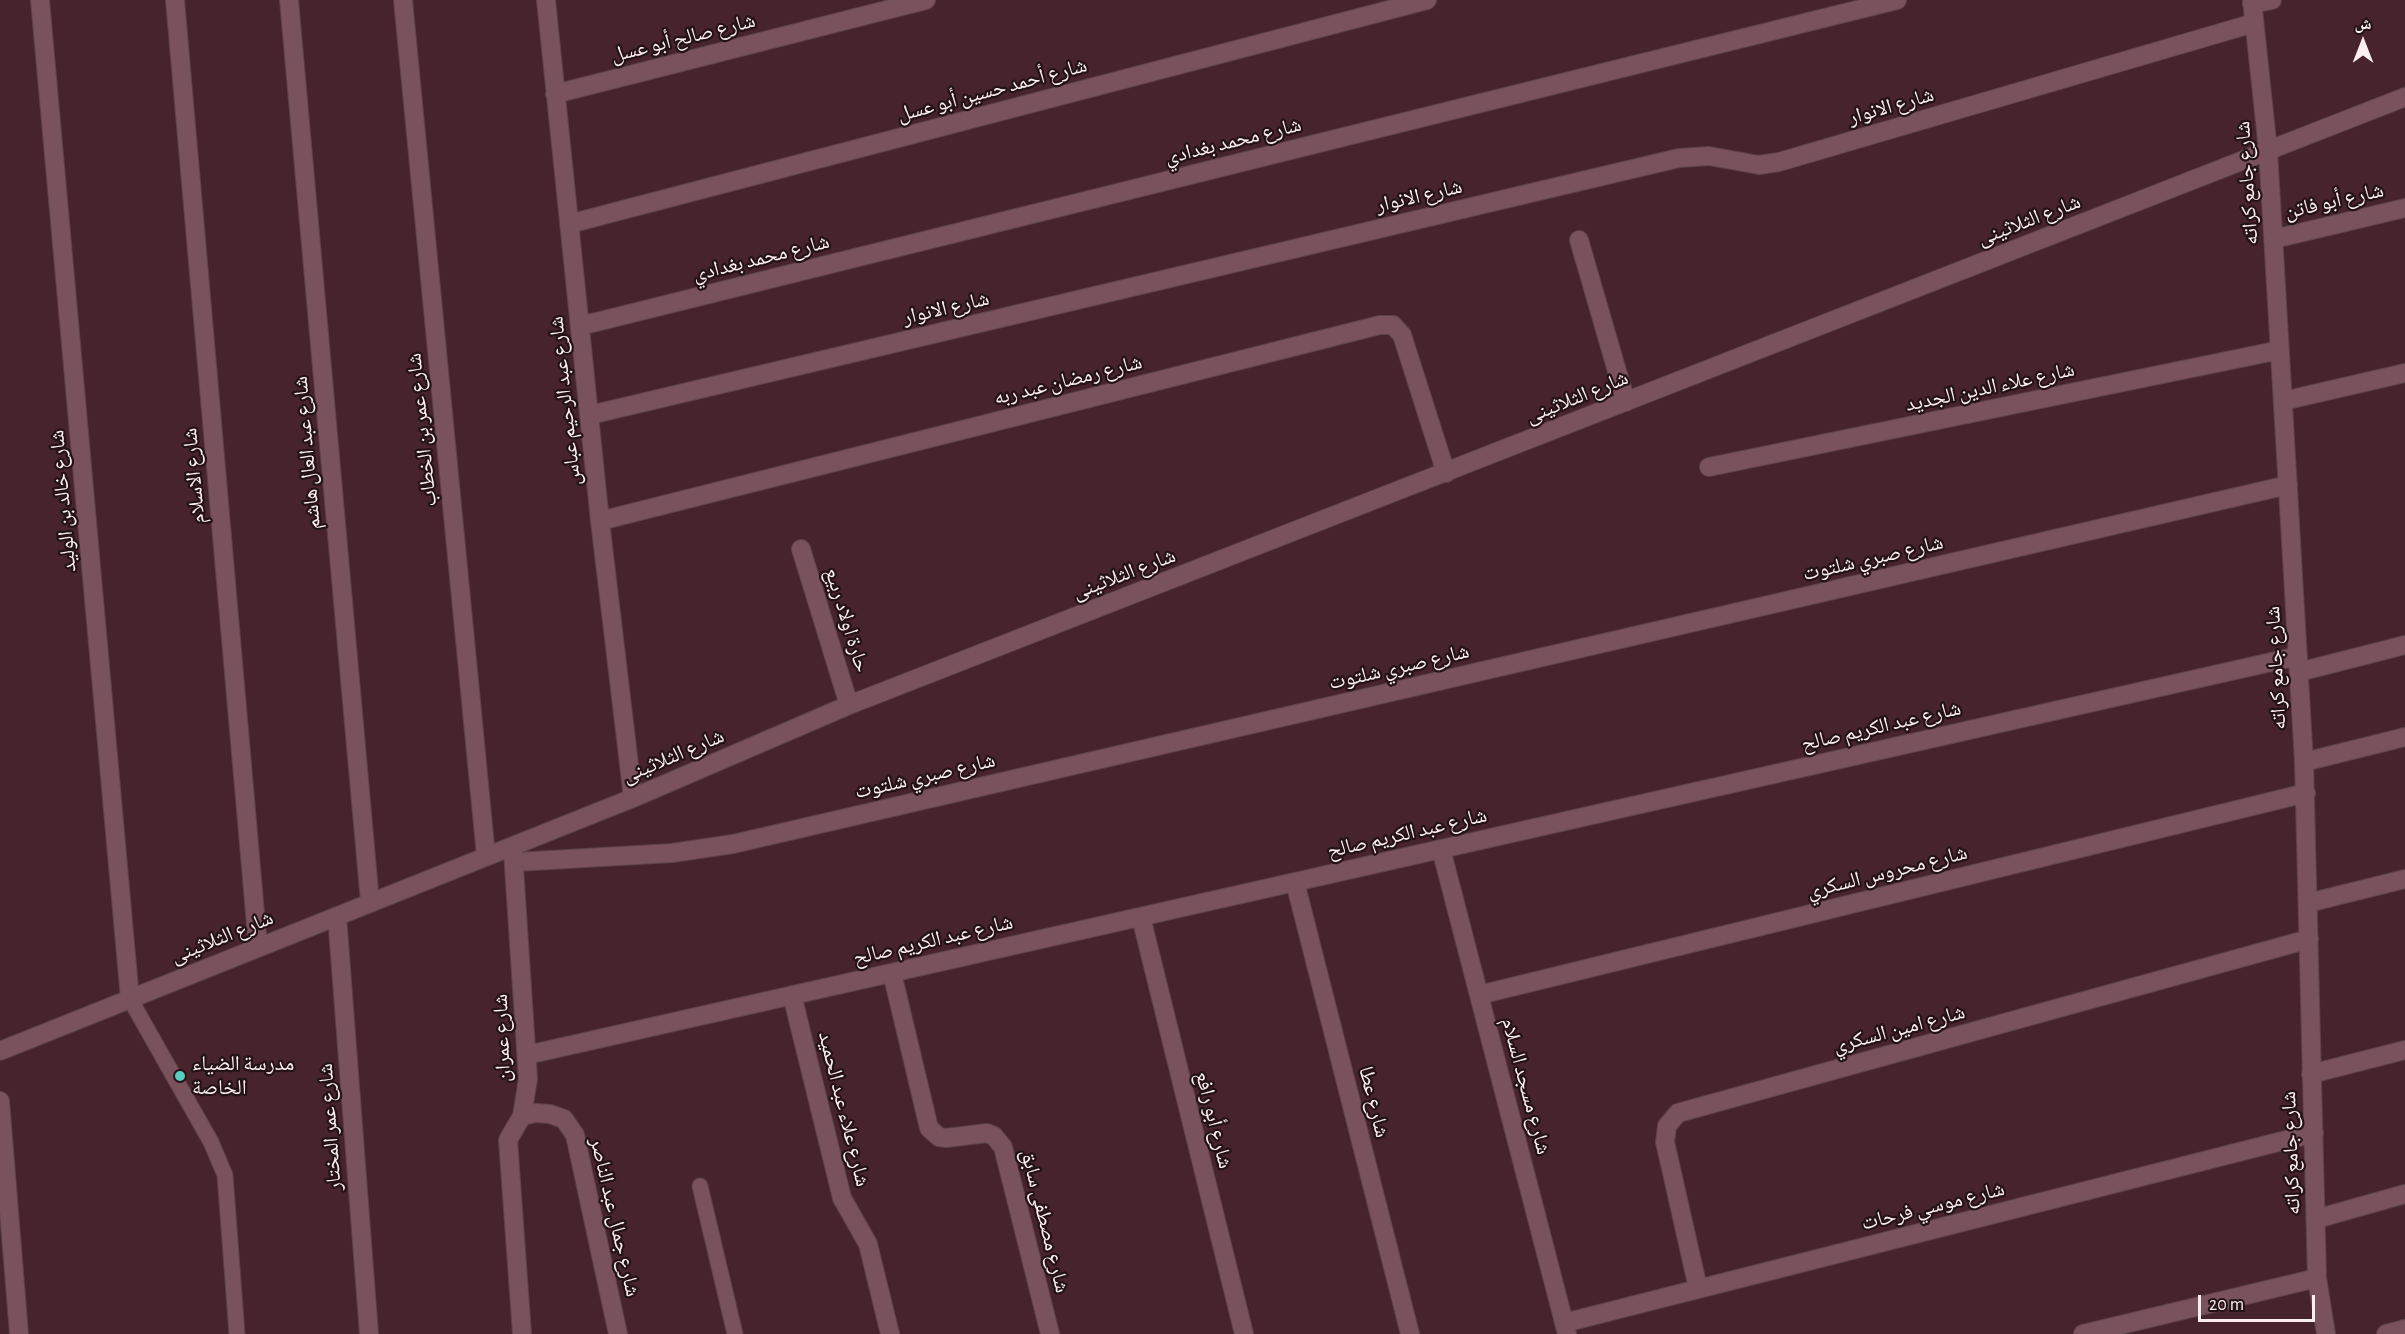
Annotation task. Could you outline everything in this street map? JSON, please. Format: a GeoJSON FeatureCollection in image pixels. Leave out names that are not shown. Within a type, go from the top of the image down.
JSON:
{"type":"FeatureCollection","features":[{"type":"Feature","properties":{"kind":"street","name":"شارع خالد بن الوليد"},"geometry":{"type":"LineString","coordinates":[[40,0],[130,999]]}},
{"type":"Feature","properties":{"kind":"street","name":"شارع الاسلام"},"geometry":{"type":"LineString","coordinates":[[175,0],[258,947]]}},
{"type":"Feature","properties":{"kind":"street","name":"شارع عبد العال هاشم"},"geometry":{"type":"LineString","coordinates":[[289,0],[370,902]]}},
{"type":"Feature","properties":{"kind":"street","name":"شارع عمر بن الخطاب"},"geometry":{"type":"LineString","coordinates":[[403,0],[486,856]]}},
{"type":"Feature","properties":{"kind":"street","name":"شارع عبد الرحيم عباس"},"geometry":{"type":"LineString","coordinates":[[546,0],[600,521],[633,798]]}},
{"type":"Feature","properties":{"kind":"street","name":"شارع صالح أبو عسل"},"geometry":{"type":"LineString","coordinates":[[555,94],[926,0]]}},
{"type":"Feature","properties":{"kind":"street","name":"شارع أحمد حسين أبو عسل"},"geometry":{"type":"LineString","coordinates":[[569,224],[1427,0]]}},
{"type":"Feature","properties":{"kind":"street","name":"شارع محمد بغدادي"},"geometry":{"type":"LineString","coordinates":[[580,326],[1897,0]]}},
{"type":"Feature","properties":{"kind":"street"},"geometry":{"type":"LineString","coordinates":[[2252,2],[2272,0]]}},
{"type":"Feature","properties":{"kind":"street","name":"شارع جامع كراته"},"geometry":{"type":"LineString","coordinates":[[2252,2],[2268,150],[2306,793],[2317,1278],[2326,1334]]}},
{"type":"Feature","properties":{"kind":"street","name":"شارع الانوار"},"geometry":{"type":"LineString","coordinates":[[590,415],[1679,158],[1709,156],[1759,165],[1779,162],[2254,23]]}},
{"type":"Feature","properties":{"kind":"street","name":"شارع الثلاثينى"},"geometry":{"type":"LineString","coordinates":[[0,1051],[486,856],[514,854],[633,798],[849,705],[2405,97]]}},
{"type":"Feature","properties":{"kind":"street","name":"شارع أبو فاتن"},"geometry":{"type":"LineString","coordinates":[[2274,238],[2405,208]]}},
{"type":"Feature","properties":{"kind":"street"},"geometry":{"type":"LineString","coordinates":[[1579,240],[1626,402]]}},
{"type":"Feature","properties":{"kind":"street","name":"شارع رمضان عبد ربه"},"geometry":{"type":"LineString","coordinates":[[600,521],[1380,325],[1393,325],[1402,335],[1446,473]]}},
{"type":"Feature","properties":{"kind":"street","name":"شارع علاء الدين الجديد"},"geometry":{"type":"LineString","coordinates":[[1709,467],[2280,350]]}},
{"type":"Feature","properties":{"kind":"street"},"geometry":{"type":"LineString","coordinates":[[2283,401],[2405,373]]}},
{"type":"Feature","properties":{"kind":"street","name":"شارع صبري شلتوت"},"geometry":{"type":"LineString","coordinates":[[514,854],[672,853],[733,844],[2288,486]]}},
{"type":"Feature","properties":{"kind":"street","name":"حارة اولاد ربيع"},"geometry":{"type":"LineString","coordinates":[[801,549],[849,705]]}},
{"type":"Feature","properties":{"kind":"street","name":"شارع عبد الكريم صالح"},"geometry":{"type":"LineString","coordinates":[[527,1055],[1441,849],[2298,664],[2405,645]]}},
{"type":"Feature","properties":{"kind":"street"},"geometry":{"type":"LineString","coordinates":[[2304,762],[2405,737]]}},
{"type":"Feature","properties":{"kind":"street","name":"شارع محروس السكري"},"geometry":{"type":"LineString","coordinates":[[1479,995],[2306,793]]}},
{"type":"Feature","properties":{"kind":"street","name":"شارع مسجد السلام"},"geometry":{"type":"LineString","coordinates":[[1441,849],[1565,1329]]}},
{"type":"Feature","properties":{"kind":"street","name":"شارع عمران"},"geometry":{"type":"LineString","coordinates":[[514,854],[528,1079],[522,1116],[508,1140],[522,1334]]}},
{"type":"Feature","properties":{"kind":"street"},"geometry":{"type":"LineString","coordinates":[[2308,903],[2405,879]]}},
{"type":"Feature","properties":{"kind":"street","name":"شارع عطا"},"geometry":{"type":"LineString","coordinates":[[1296,882],[1410,1334]]}},
{"type":"Feature","properties":{"kind":"street","name":"شارع عمر المختار"},"geometry":{"type":"LineString","coordinates":[[337,916],[369,1334]]}},
{"type":"Feature","properties":{"kind":"street","name":"شارع أبو رافع"},"geometry":{"type":"LineString","coordinates":[[1141,917],[1244,1334]]}},
{"type":"Feature","properties":{"kind":"street","name":"شارع امين السكري"},"geometry":{"type":"LineString","coordinates":[[1698,1288],[1665,1142],[1667,1125],[1678,1113],[2309,939]]}},
{"type":"Feature","properties":{"kind":"street","name":"شارع مصطفى سابق"},"geometry":{"type":"LineString","coordinates":[[892,973],[928,1128],[939,1137],[946,1138],[987,1133],[994,1136],[1003,1148],[1050,1334]]}},
{"type":"Feature","properties":{"kind":"street","name":"شارع علاء عبد الحميد"},"geometry":{"type":"LineString","coordinates":[[792,995],[842,1198],[868,1244],[890,1334]]}},
{"type":"Feature","properties":{"kind":"street"},"geometry":{"type":"LineString","coordinates":[[2311,1074],[2405,1050]]}},
{"type":"Feature","properties":{"kind":"street"},"geometry":{"type":"LineString","coordinates":[[0,1101],[19,1334]]}},
{"type":"Feature","properties":{"kind":"street","name":"شارع جمال عبد الناصر"},"geometry":{"type":"LineString","coordinates":[[522,1116],[536,1113],[550,1114],[564,1119],[575,1135],[618,1334]]}},
{"type":"Feature","properties":{"kind":"street","name":"شارع موسي فرحات"},"geometry":{"type":"LineString","coordinates":[[1565,1329],[1698,1288],[2313,1133]]}},
{"type":"Feature","properties":{"kind":"street"},"geometry":{"type":"LineString","coordinates":[[2316,1219],[2405,1194]]}},
{"type":"Feature","properties":{"kind":"street"},"geometry":{"type":"LineString","coordinates":[[2083,1334],[2317,1278]]}},
{"type":"Feature","properties":{"kind":"street"},"geometry":{"type":"LineString","coordinates":[[2386,1334],[2405,1329]]}},
{"type":"Feature","properties":{"kind":"lane"},"geometry":{"type":"LineString","coordinates":[[130,999],[211,1142],[225,1175],[237,1334]]}},
{"type":"Feature","properties":{"kind":"lane"},"geometry":{"type":"LineString","coordinates":[[700,1186],[735,1334]]}},
{"type":"Feature","properties":{"kind":"place","name":"مدرسة الضياء الخاصة"},"geometry":{"type":"Point","coordinates":[180,1076]}}]}
